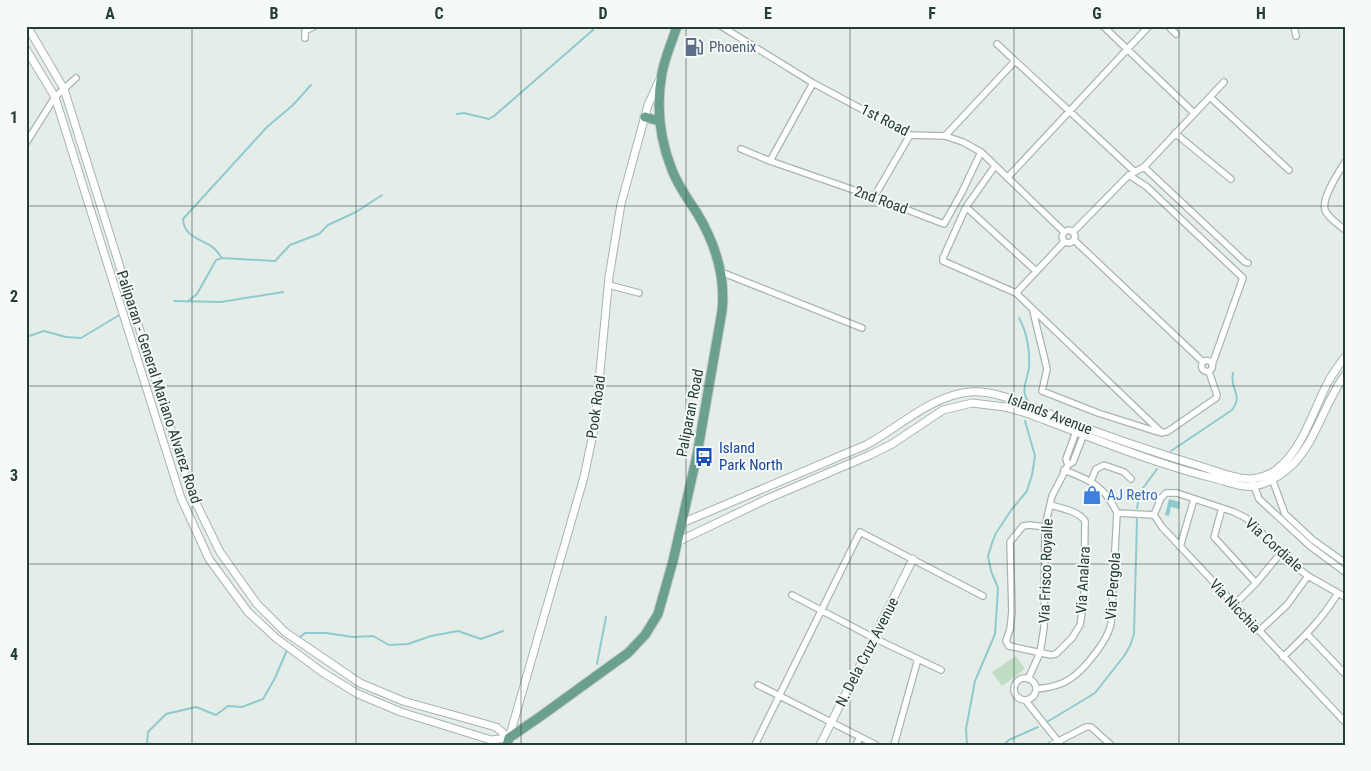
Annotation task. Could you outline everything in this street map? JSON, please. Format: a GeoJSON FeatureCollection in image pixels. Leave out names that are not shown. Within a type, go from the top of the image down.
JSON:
{"type":"FeatureCollection","features":[{"type":"Feature","properties":{"kind":"main road","name":"Paliparan Road"},"geometry":{"type":"LineString","coordinates":[[508,741],[619,660],[645,634],[658,614],[661,605],[682,523],[697,455],[722,311],[723,286],[716,252],[672,172],[659,120],[662,74],[677,26]]}},
{"type":"Feature","properties":{"kind":"main road"},"geometry":{"type":"LineString","coordinates":[[645,117],[659,120]]}},
{"type":"Feature","properties":{"kind":"street","name":"Paliparan - General Mariano Alvarez Road"},"geometry":{"type":"LineString","coordinates":[[27,26],[64,89],[191,494],[220,552],[257,604],[285,632],[328,662],[360,683],[403,701],[496,727],[508,741]]}},
{"type":"Feature","properties":{"kind":"street"},"geometry":{"type":"LineString","coordinates":[[306,38],[305,31],[315,26]]}},
{"type":"Feature","properties":{"kind":"street","name":"1st Road"},"geometry":{"type":"LineString","coordinates":[[721,26],[814,83],[910,135],[945,136],[963,142],[981,152],[1064,232]]}},
{"type":"Feature","properties":{"kind":"street"},"geometry":{"type":"LineString","coordinates":[[1103,26],[1194,113]]}},
{"type":"Feature","properties":{"kind":"street"},"geometry":{"type":"LineString","coordinates":[[1008,177],[1149,26]]}},
{"type":"Feature","properties":{"kind":"street"},"geometry":{"type":"LineString","coordinates":[[1168,26],[1176,34]]}},
{"type":"Feature","properties":{"kind":"street"},"geometry":{"type":"LineString","coordinates":[[1294,26],[1296,36]]}},
{"type":"Feature","properties":{"kind":"street"},"geometry":{"type":"LineString","coordinates":[[997,44],[1135,172]]}},
{"type":"Feature","properties":{"kind":"street","name":"Paliparan - General Mariano Alvarez Road"},"geometry":{"type":"LineString","coordinates":[[26,49],[55,97],[181,498],[209,559],[248,612],[276,638],[322,672],[358,694],[401,712],[491,740],[508,741]]}},
{"type":"Feature","properties":{"kind":"street"},"geometry":{"type":"LineString","coordinates":[[945,136],[1015,60]]}},
{"type":"Feature","properties":{"kind":"street","name":"Pook Road"},"geometry":{"type":"LineString","coordinates":[[508,741],[584,477],[594,433],[609,284],[624,190],[645,117],[662,74]]}},
{"type":"Feature","properties":{"kind":"street"},"geometry":{"type":"LineString","coordinates":[[26,143],[55,97],[76,78]]}},
{"type":"Feature","properties":{"kind":"street"},"geometry":{"type":"LineString","coordinates":[[1073,232],[1129,175],[1144,167],[1224,82]]}},
{"type":"Feature","properties":{"kind":"street"},"geometry":{"type":"LineString","coordinates":[[770,161],[814,83]]}},
{"type":"Feature","properties":{"kind":"street"},"geometry":{"type":"LineString","coordinates":[[1210,97],[1289,170]]}},
{"type":"Feature","properties":{"kind":"street"},"geometry":{"type":"LineString","coordinates":[[1175,133],[1231,179]]}},
{"type":"Feature","properties":{"kind":"street"},"geometry":{"type":"LineString","coordinates":[[874,197],[910,135]]}},
{"type":"Feature","properties":{"kind":"street","name":"2nd Road"},"geometry":{"type":"LineString","coordinates":[[741,149],[944,224],[981,152]]}},
{"type":"Feature","properties":{"kind":"street"},"geometry":{"type":"LineString","coordinates":[[1345,162],[1324,203],[1324,209],[1328,215],[1345,230]]}},
{"type":"Feature","properties":{"kind":"street"},"geometry":{"type":"LineString","coordinates":[[995,166],[966,207],[943,261],[1016,292],[1162,432]]}},
{"type":"Feature","properties":{"kind":"street"},"geometry":{"type":"LineString","coordinates":[[1144,167],[1248,263]]}},
{"type":"Feature","properties":{"kind":"street"},"geometry":{"type":"LineString","coordinates":[[1129,175],[1147,187],[1243,278],[1209,372]]}},
{"type":"Feature","properties":{"kind":"street"},"geometry":{"type":"LineString","coordinates":[[966,207],[1036,271]]}},
{"type":"Feature","properties":{"kind":"street"},"geometry":{"type":"LineString","coordinates":[[1064,242],[1062,237],[1064,232],[1069,230],[1073,232]]}},
{"type":"Feature","properties":{"kind":"street"},"geometry":{"type":"LineString","coordinates":[[1073,232],[1074,240],[1203,362],[1208,361],[1212,365]]}},
{"type":"Feature","properties":{"kind":"street"},"geometry":{"type":"LineString","coordinates":[[1064,242],[1070,243],[1074,240]]}},
{"type":"Feature","properties":{"kind":"street"},"geometry":{"type":"LineString","coordinates":[[1016,292],[1064,242]]}},
{"type":"Feature","properties":{"kind":"street"},"geometry":{"type":"LineString","coordinates":[[721,272],[862,328]]}},
{"type":"Feature","properties":{"kind":"street"},"geometry":{"type":"LineString","coordinates":[[609,284],[639,293]]}},
{"type":"Feature","properties":{"kind":"street"},"geometry":{"type":"LineString","coordinates":[[1033,309],[1047,369],[1042,391],[1098,413],[1167,432],[1216,398],[1217,395],[1209,372]]}},
{"type":"Feature","properties":{"kind":"street","name":"Islands Avenue"},"geometry":{"type":"LineString","coordinates":[[1271,477],[1286,462],[1293,451],[1307,428],[1327,384],[1345,357]]}},
{"type":"Feature","properties":{"kind":"street"},"geometry":{"type":"LineString","coordinates":[[1203,362],[1202,370],[1209,372]]}},
{"type":"Feature","properties":{"kind":"street","name":"Islands Avenue"},"geometry":{"type":"LineString","coordinates":[[682,523],[866,445],[938,400],[971,392],[1006,396],[1161,463],[1243,486],[1271,477],[1292,465],[1316,429],[1333,391],[1345,375]]}},
{"type":"Feature","properties":{"kind":"street","name":"Islands Avenue"},"geometry":{"type":"LineString","coordinates":[[677,542],[767,499],[870,455],[892,444],[943,410],[956,406],[972,403],[1004,407],[1081,430]]}},
{"type":"Feature","properties":{"kind":"street","name":"Via Frisco Royalle"},"geometry":{"type":"LineString","coordinates":[[1028,679],[1040,652],[1044,628],[1045,527],[1052,496],[1066,467],[1066,459],[1081,430]]}},
{"type":"Feature","properties":{"kind":"street"},"geometry":{"type":"LineString","coordinates":[[1091,482],[1096,469],[1104,465],[1124,472],[1131,479]]}},
{"type":"Feature","properties":{"kind":"street"},"geometry":{"type":"LineString","coordinates":[[1066,467],[1107,494],[1116,513],[1154,515]]}},
{"type":"Feature","properties":{"kind":"street"},"geometry":{"type":"LineString","coordinates":[[1271,477],[1285,514],[1312,540],[1345,563]]}},
{"type":"Feature","properties":{"kind":"street"},"geometry":{"type":"LineString","coordinates":[[1253,482],[1259,500],[1310,546],[1345,572]]}},
{"type":"Feature","properties":{"kind":"street","name":"Via Cordiale"},"geometry":{"type":"LineString","coordinates":[[1154,515],[1161,498],[1166,493],[1177,493],[1234,512],[1246,518],[1280,554],[1308,576],[1345,597]]}},
{"type":"Feature","properties":{"kind":"street"},"geometry":{"type":"LineString","coordinates":[[1180,547],[1194,500]]}},
{"type":"Feature","properties":{"kind":"street","name":"Via Analara"},"geometry":{"type":"LineString","coordinates":[[1040,652],[1051,655],[1056,654],[1072,638],[1080,625],[1084,601],[1086,521],[1082,516],[1074,512],[1050,505]]}},
{"type":"Feature","properties":{"kind":"street"},"geometry":{"type":"LineString","coordinates":[[1222,508],[1214,537],[1256,583]]}},
{"type":"Feature","properties":{"kind":"street","name":"Via Pergola"},"geometry":{"type":"LineString","coordinates":[[1036,689],[1062,684],[1077,674],[1105,640],[1110,631],[1116,513]]}},
{"type":"Feature","properties":{"kind":"street"},"geometry":{"type":"LineString","coordinates":[[1280,519],[1285,514]]}},
{"type":"Feature","properties":{"kind":"street","name":"Via Nicchia"},"geometry":{"type":"LineString","coordinates":[[1154,515],[1162,528],[1345,722]]}},
{"type":"Feature","properties":{"kind":"street"},"geometry":{"type":"LineString","coordinates":[[1040,652],[1009,646],[1006,641],[1012,612],[1009,565],[1010,542],[1023,526],[1045,527]]}},
{"type":"Feature","properties":{"kind":"street"},"geometry":{"type":"LineString","coordinates":[[755,745],[860,532],[984,596]]}},
{"type":"Feature","properties":{"kind":"street"},"geometry":{"type":"LineString","coordinates":[[1234,605],[1256,583],[1280,554]]}},
{"type":"Feature","properties":{"kind":"street","name":"N. Dela Cruz Avenue"},"geometry":{"type":"LineString","coordinates":[[820,745],[913,560]]}},
{"type":"Feature","properties":{"kind":"street"},"geometry":{"type":"LineString","coordinates":[[1259,631],[1287,605],[1300,590],[1308,576]]}},
{"type":"Feature","properties":{"kind":"street"},"geometry":{"type":"LineString","coordinates":[[1283,657],[1325,614],[1338,593]]}},
{"type":"Feature","properties":{"kind":"street"},"geometry":{"type":"LineString","coordinates":[[792,595],[820,611],[941,670]]}},
{"type":"Feature","properties":{"kind":"street"},"geometry":{"type":"LineString","coordinates":[[1307,634],[1345,674]]}},
{"type":"Feature","properties":{"kind":"street"},"geometry":{"type":"LineString","coordinates":[[894,745],[918,659]]}},
{"type":"Feature","properties":{"kind":"street"},"geometry":{"type":"LineString","coordinates":[[1028,679],[1034,683],[1036,689],[1032,698],[1026,700],[1018,698],[1014,688],[1019,680],[1028,679]]}},
{"type":"Feature","properties":{"kind":"street"},"geometry":{"type":"LineString","coordinates":[[758,685],[876,745]]}},
{"type":"Feature","properties":{"kind":"street"},"geometry":{"type":"LineString","coordinates":[[1026,700],[1059,743]]}},
{"type":"Feature","properties":{"kind":"street"},"geometry":{"type":"LineString","coordinates":[[401,712],[403,701]]}},
{"type":"Feature","properties":{"kind":"street"},"geometry":{"type":"LineString","coordinates":[[1051,745],[1059,743],[1090,726],[1111,745]]}},
{"type":"Feature","properties":{"kind":"street"},"geometry":{"type":"LineString","coordinates":[[856,745],[860,737]]}},
{"type":"Feature","properties":{"kind":"green space"},"geometry":{"type":"Polygon","coordinates":[[[1016,656],[1025,669],[1002,686],[992,672],[1016,656]]]}},
{"type":"Feature","properties":{"kind":"water"},"geometry":{"type":"Polygon","coordinates":[[[1169,499],[1180,502],[1179,509],[1171,507],[1169,516],[1165,515],[1169,499]]]}},
{"type":"Feature","properties":{"kind":"waterway"},"geometry":{"type":"LineString","coordinates":[[457,114],[464,113],[489,119],[494,116],[593,30],[593,26]]}},
{"type":"Feature","properties":{"kind":"waterway"},"geometry":{"type":"LineString","coordinates":[[222,258],[212,247],[189,233],[183,219],[267,127],[293,105],[311,85]]}},
{"type":"Feature","properties":{"kind":"waterway"},"geometry":{"type":"LineString","coordinates":[[187,302],[197,294],[216,260],[222,258],[275,261],[290,245],[319,234],[328,225],[356,212],[382,195]]}},
{"type":"Feature","properties":{"kind":"waterway"},"geometry":{"type":"LineString","coordinates":[[174,301],[221,302],[283,292]]}},
{"type":"Feature","properties":{"kind":"waterway"},"geometry":{"type":"LineString","coordinates":[[125,312],[136,306]]}},
{"type":"Feature","properties":{"kind":"waterway"},"geometry":{"type":"LineString","coordinates":[[26,337],[44,331],[66,337],[81,338],[121,314]]}},
{"type":"Feature","properties":{"kind":"waterway"},"geometry":{"type":"LineString","coordinates":[[1019,318],[1026,335],[1029,355],[1025,389],[1028,401]]}},
{"type":"Feature","properties":{"kind":"waterway"},"geometry":{"type":"LineString","coordinates":[[1171,451],[1232,410],[1237,400],[1232,379],[1233,373]]}},
{"type":"Feature","properties":{"kind":"waterway"},"geometry":{"type":"LineString","coordinates":[[967,745],[966,729],[975,681],[995,634],[998,588],[991,571],[988,556],[996,533],[1027,491],[1032,475],[1035,456],[1025,421]]}},
{"type":"Feature","properties":{"kind":"waterway"},"geometry":{"type":"LineString","coordinates":[[1137,508],[1140,492],[1157,469]]}},
{"type":"Feature","properties":{"kind":"waterway"},"geometry":{"type":"LineString","coordinates":[[1047,722],[1095,693],[1130,646],[1134,634],[1137,519]]}},
{"type":"Feature","properties":{"kind":"waterway"},"geometry":{"type":"LineString","coordinates":[[597,664],[606,617]]}},
{"type":"Feature","properties":{"kind":"waterway"},"geometry":{"type":"LineString","coordinates":[[299,638],[305,633],[326,633],[353,637],[373,636],[389,645],[408,644],[431,636],[458,631],[481,639],[503,631]]}},
{"type":"Feature","properties":{"kind":"waterway"},"geometry":{"type":"LineString","coordinates":[[147,745],[148,732],[166,714],[196,707],[216,715],[228,706],[242,707],[263,699],[275,678],[287,650]]}},
{"type":"Feature","properties":{"kind":"waterway"},"geometry":{"type":"LineString","coordinates":[[1004,745],[1009,740],[1038,727]]}},
{"type":"Feature","properties":{"kind":"place","name":"Phoenix"},"geometry":{"type":"Point","coordinates":[694,47]}},
{"type":"Feature","properties":{"kind":"place","name":"Island Park North"},"geometry":{"type":"Point","coordinates":[704,457]}},
{"type":"Feature","properties":{"kind":"place","name":"AJ Retro"},"geometry":{"type":"Point","coordinates":[1092,495]}}]}
